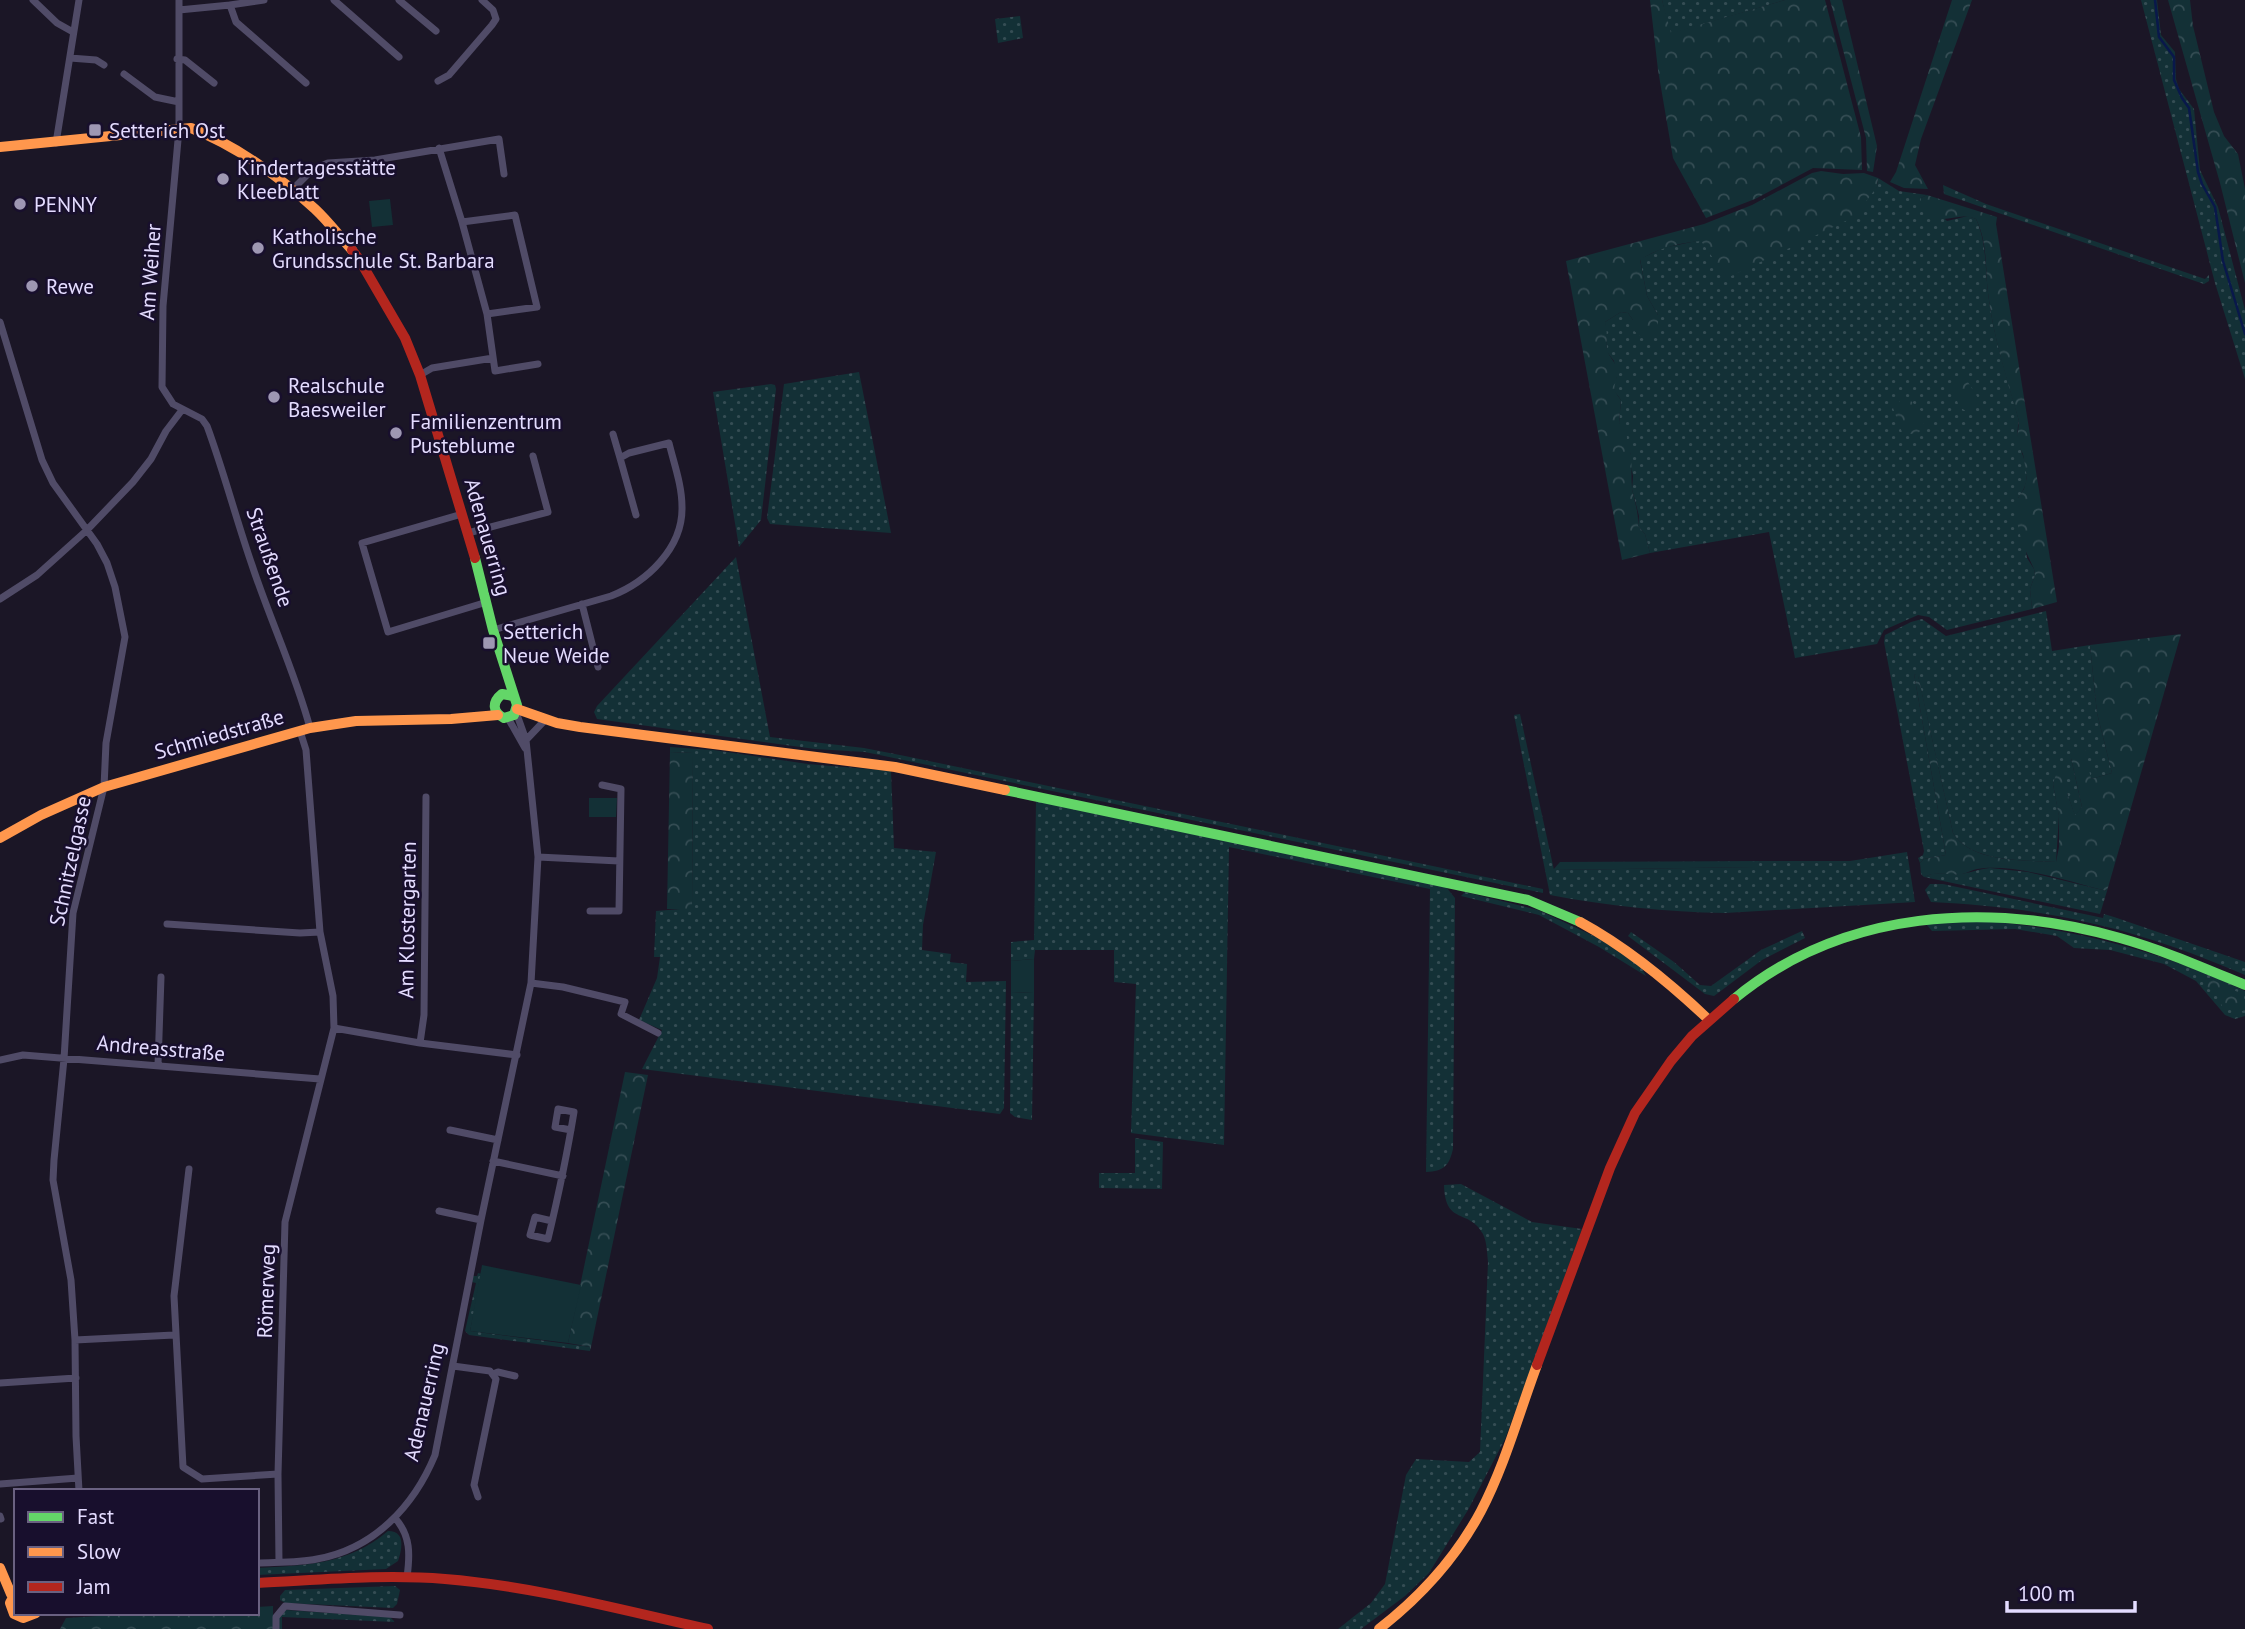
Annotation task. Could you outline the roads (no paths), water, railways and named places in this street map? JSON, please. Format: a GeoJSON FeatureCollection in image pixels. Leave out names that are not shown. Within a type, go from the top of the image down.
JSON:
{"type":"FeatureCollection","features":[{"type":"Feature","properties":{"kind":"street"},"geometry":{"type":"LineString","coordinates":[[33,0],[57,23],[73,32]]}},
{"type":"Feature","properties":{"kind":"street"},"geometry":{"type":"LineString","coordinates":[[56,143],[79,0]]}},
{"type":"Feature","properties":{"kind":"street","name":"Am Weiher"},"geometry":{"type":"LineString","coordinates":[[179,0],[179,129],[163,306],[161,379],[167,398],[182,410]]}},
{"type":"Feature","properties":{"kind":"street"},"geometry":{"type":"LineString","coordinates":[[179,10],[264,0]]}},
{"type":"Feature","properties":{"kind":"street"},"geometry":{"type":"LineString","coordinates":[[334,0],[399,57]]}},
{"type":"Feature","properties":{"kind":"street"},"geometry":{"type":"LineString","coordinates":[[399,0],[436,31]]}},
{"type":"Feature","properties":{"kind":"street"},"geometry":{"type":"LineString","coordinates":[[438,81],[449,75],[496,19],[493,10],[482,0]]}},
{"type":"Feature","properties":{"kind":"street"},"geometry":{"type":"LineString","coordinates":[[230,5],[236,22],[306,83]]}},
{"type":"Feature","properties":{"kind":"street"},"geometry":{"type":"LineString","coordinates":[[70,58],[96,60],[104,65]]}},
{"type":"Feature","properties":{"kind":"street"},"geometry":{"type":"LineString","coordinates":[[177,59],[186,60],[214,83]]}},
{"type":"Feature","properties":{"kind":"street"},"geometry":{"type":"LineString","coordinates":[[124,74],[132,77],[155,97],[179,102]]}},
{"type":"Feature","properties":{"kind":"street","name":"Adenauerring"},"geometry":{"type":"LineString","coordinates":[[0,147],[191,128],[207,134],[261,167],[316,210],[359,259],[405,338],[420,374],[468,533],[504,663],[509,695],[517,702],[506,712]]}},
{"type":"Feature","properties":{"kind":"street"},"geometry":{"type":"LineString","coordinates":[[291,191],[312,170],[328,163],[375,160],[499,139],[503,174]]}},
{"type":"Feature","properties":{"kind":"street"},"geometry":{"type":"LineString","coordinates":[[439,148],[487,314],[495,371],[538,364]]}},
{"type":"Feature","properties":{"kind":"street"},"geometry":{"type":"LineString","coordinates":[[462,222],[515,215],[537,307],[487,314]]}},
{"type":"Feature","properties":{"kind":"street","name":"Schnitzelgasse"},"geometry":{"type":"LineString","coordinates":[[0,322],[42,460],[60,493],[107,563],[115,587],[125,637],[106,743],[104,787],[73,913],[53,1180],[71,1280],[79,1489]]}},
{"type":"Feature","properties":{"kind":"street"},"geometry":{"type":"LineString","coordinates":[[420,374],[432,368],[493,358]]}},
{"type":"Feature","properties":{"kind":"street"},"geometry":{"type":"LineString","coordinates":[[0,599],[37,575],[87,530],[151,460],[166,431],[182,410]]}},
{"type":"Feature","properties":{"kind":"street","name":"Straußende"},"geometry":{"type":"LineString","coordinates":[[182,410],[202,419],[207,426],[235,507],[251,565],[300,689],[320,932],[333,996],[334,1028]]}},
{"type":"Feature","properties":{"kind":"street"},"geometry":{"type":"LineString","coordinates":[[613,434],[636,515]]}},
{"type":"Feature","properties":{"kind":"street"},"geometry":{"type":"LineString","coordinates":[[493,629],[629,589],[661,561],[676,537],[682,511],[681,492],[669,443],[629,453],[620,458]]}},
{"type":"Feature","properties":{"kind":"street"},"geometry":{"type":"LineString","coordinates":[[468,533],[548,512],[533,456]]}},
{"type":"Feature","properties":{"kind":"street"},"geometry":{"type":"LineString","coordinates":[[462,514],[362,543],[388,632],[487,602]]}},
{"type":"Feature","properties":{"kind":"street"},"geometry":{"type":"LineString","coordinates":[[582,604],[598,667]]}},
{"type":"Feature","properties":{"kind":"street"},"geometry":{"type":"LineString","coordinates":[[509,695],[496,699],[506,712],[557,723],[895,767],[1528,900],[1585,924],[1632,953],[1660,973],[1709,1020]]}},
{"type":"Feature","properties":{"kind":"street","name":"Adenauerring"},"geometry":{"type":"LineString","coordinates":[[259,1563],[317,1559],[339,1553],[364,1541],[395,1518],[419,1488],[435,1455],[530,983],[538,857],[526,740],[506,712]]}},
{"type":"Feature","properties":{"kind":"street","name":"Adenauerring"},"geometry":{"type":"LineString","coordinates":[[506,712],[527,752]]}},
{"type":"Feature","properties":{"kind":"street","name":"Schmiedstraße"},"geometry":{"type":"LineString","coordinates":[[0,838],[104,787],[337,722],[462,719],[506,712]]}},
{"type":"Feature","properties":{"kind":"street"},"geometry":{"type":"LineString","coordinates":[[526,740],[547,719]]}},
{"type":"Feature","properties":{"kind":"street"},"geometry":{"type":"LineString","coordinates":[[590,911],[619,911],[621,789],[602,785]]}},
{"type":"Feature","properties":{"kind":"street","name":"Am Klostergarten"},"geometry":{"type":"LineString","coordinates":[[420,1043],[424,1016],[426,797]]}},
{"type":"Feature","properties":{"kind":"street"},"geometry":{"type":"LineString","coordinates":[[538,857],[619,861]]}},
{"type":"Feature","properties":{"kind":"street"},"geometry":{"type":"LineString","coordinates":[[1379,1629],[1402,1612],[1442,1568],[1474,1524],[1497,1473],[1612,1164],[1635,1113],[1661,1076],[1709,1020],[1744,990],[1770,972],[1811,950],[1849,935],[1887,923],[1948,915],[2017,918],[2115,936],[2165,952],[2245,985]]}},
{"type":"Feature","properties":{"kind":"street"},"geometry":{"type":"LineString","coordinates":[[167,924],[320,932]]}},
{"type":"Feature","properties":{"kind":"street"},"geometry":{"type":"LineString","coordinates":[[158,1065],[162,978]]}},
{"type":"Feature","properties":{"kind":"street"},"geometry":{"type":"LineString","coordinates":[[530,983],[564,987],[625,1002],[621,1014],[658,1033]]}},
{"type":"Feature","properties":{"kind":"street"},"geometry":{"type":"LineString","coordinates":[[334,1028],[420,1043],[517,1055]]}},
{"type":"Feature","properties":{"kind":"street","name":"Römerweg"},"geometry":{"type":"LineString","coordinates":[[279,1562],[278,1474],[285,1222],[334,1028]]}},
{"type":"Feature","properties":{"kind":"street","name":"Andreasstraße"},"geometry":{"type":"LineString","coordinates":[[0,1060],[23,1055],[320,1079]]}},
{"type":"Feature","properties":{"kind":"street"},"geometry":{"type":"LineString","coordinates":[[450,1130],[498,1140]]}},
{"type":"Feature","properties":{"kind":"street"},"geometry":{"type":"LineString","coordinates":[[552,1221],[571,1130]]}},
{"type":"Feature","properties":{"kind":"street"},"geometry":{"type":"LineString","coordinates":[[494,1161],[563,1176]]}},
{"type":"Feature","properties":{"kind":"street"},"geometry":{"type":"LineString","coordinates":[[189,1169],[174,1296],[183,1467],[202,1479],[278,1474]]}},
{"type":"Feature","properties":{"kind":"street"},"geometry":{"type":"LineString","coordinates":[[439,1211],[481,1220]]}},
{"type":"Feature","properties":{"kind":"street"},"geometry":{"type":"LineString","coordinates":[[75,1340],[174,1335]]}},
{"type":"Feature","properties":{"kind":"street"},"geometry":{"type":"LineString","coordinates":[[453,1366],[514,1376]]}},
{"type":"Feature","properties":{"kind":"street"},"geometry":{"type":"LineString","coordinates":[[478,1497],[474,1485],[496,1379],[493,1374]]}},
{"type":"Feature","properties":{"kind":"street"},"geometry":{"type":"LineString","coordinates":[[0,1382],[76,1378]]}},
{"type":"Feature","properties":{"kind":"street"},"geometry":{"type":"LineString","coordinates":[[0,1484],[78,1478]]}},
{"type":"Feature","properties":{"kind":"street"},"geometry":{"type":"LineString","coordinates":[[395,1518],[406,1536],[409,1548],[407,1577]]}},
{"type":"Feature","properties":{"kind":"street"},"geometry":{"type":"LineString","coordinates":[[0,1568],[14,1593],[5,1600],[2,1608],[4,1617],[17,1627],[25,1625],[34,1615]]}},
{"type":"Feature","properties":{"kind":"street"},"geometry":{"type":"LineString","coordinates":[[259,1583],[407,1577],[511,1587],[708,1629]]}},
{"type":"Feature","properties":{"kind":"street"},"geometry":{"type":"LineString","coordinates":[[276,1629],[276,1617],[279,1610],[285,1606],[400,1615]]}},
{"type":"Feature","properties":{"kind":"street"},"geometry":{"type":"LineString","coordinates":[[34,1627],[35,1615]]}},
{"type":"Feature","properties":{"kind":"waterway"},"geometry":{"type":"LineString","coordinates":[[2155,0],[2159,37],[2174,57],[2174,80],[2189,108],[2198,172],[2215,207],[2223,261],[2245,334]]}},
{"type":"Feature","properties":{"kind":"place","name":"Setterich Ost"},"geometry":{"type":"Point","coordinates":[95,130]}},
{"type":"Feature","properties":{"kind":"place","name":"Kindertagesstätte Kleeblatt"},"geometry":{"type":"Point","coordinates":[223,179]}},
{"type":"Feature","properties":{"kind":"place","name":"PENNY"},"geometry":{"type":"Point","coordinates":[20,204]}},
{"type":"Feature","properties":{"kind":"place","name":"Katholische Grundsschule St. Barbara"},"geometry":{"type":"Point","coordinates":[258,248]}},
{"type":"Feature","properties":{"kind":"place","name":"Rewe"},"geometry":{"type":"Point","coordinates":[32,286]}},
{"type":"Feature","properties":{"kind":"place","name":"Realschule Baesweiler"},"geometry":{"type":"Point","coordinates":[274,397]}},
{"type":"Feature","properties":{"kind":"place","name":"Familienzentrum Pusteblume"},"geometry":{"type":"Point","coordinates":[396,433]}},
{"type":"Feature","properties":{"kind":"place","name":"Setterich Neue Weide"},"geometry":{"type":"Point","coordinates":[489,643]}}]}
